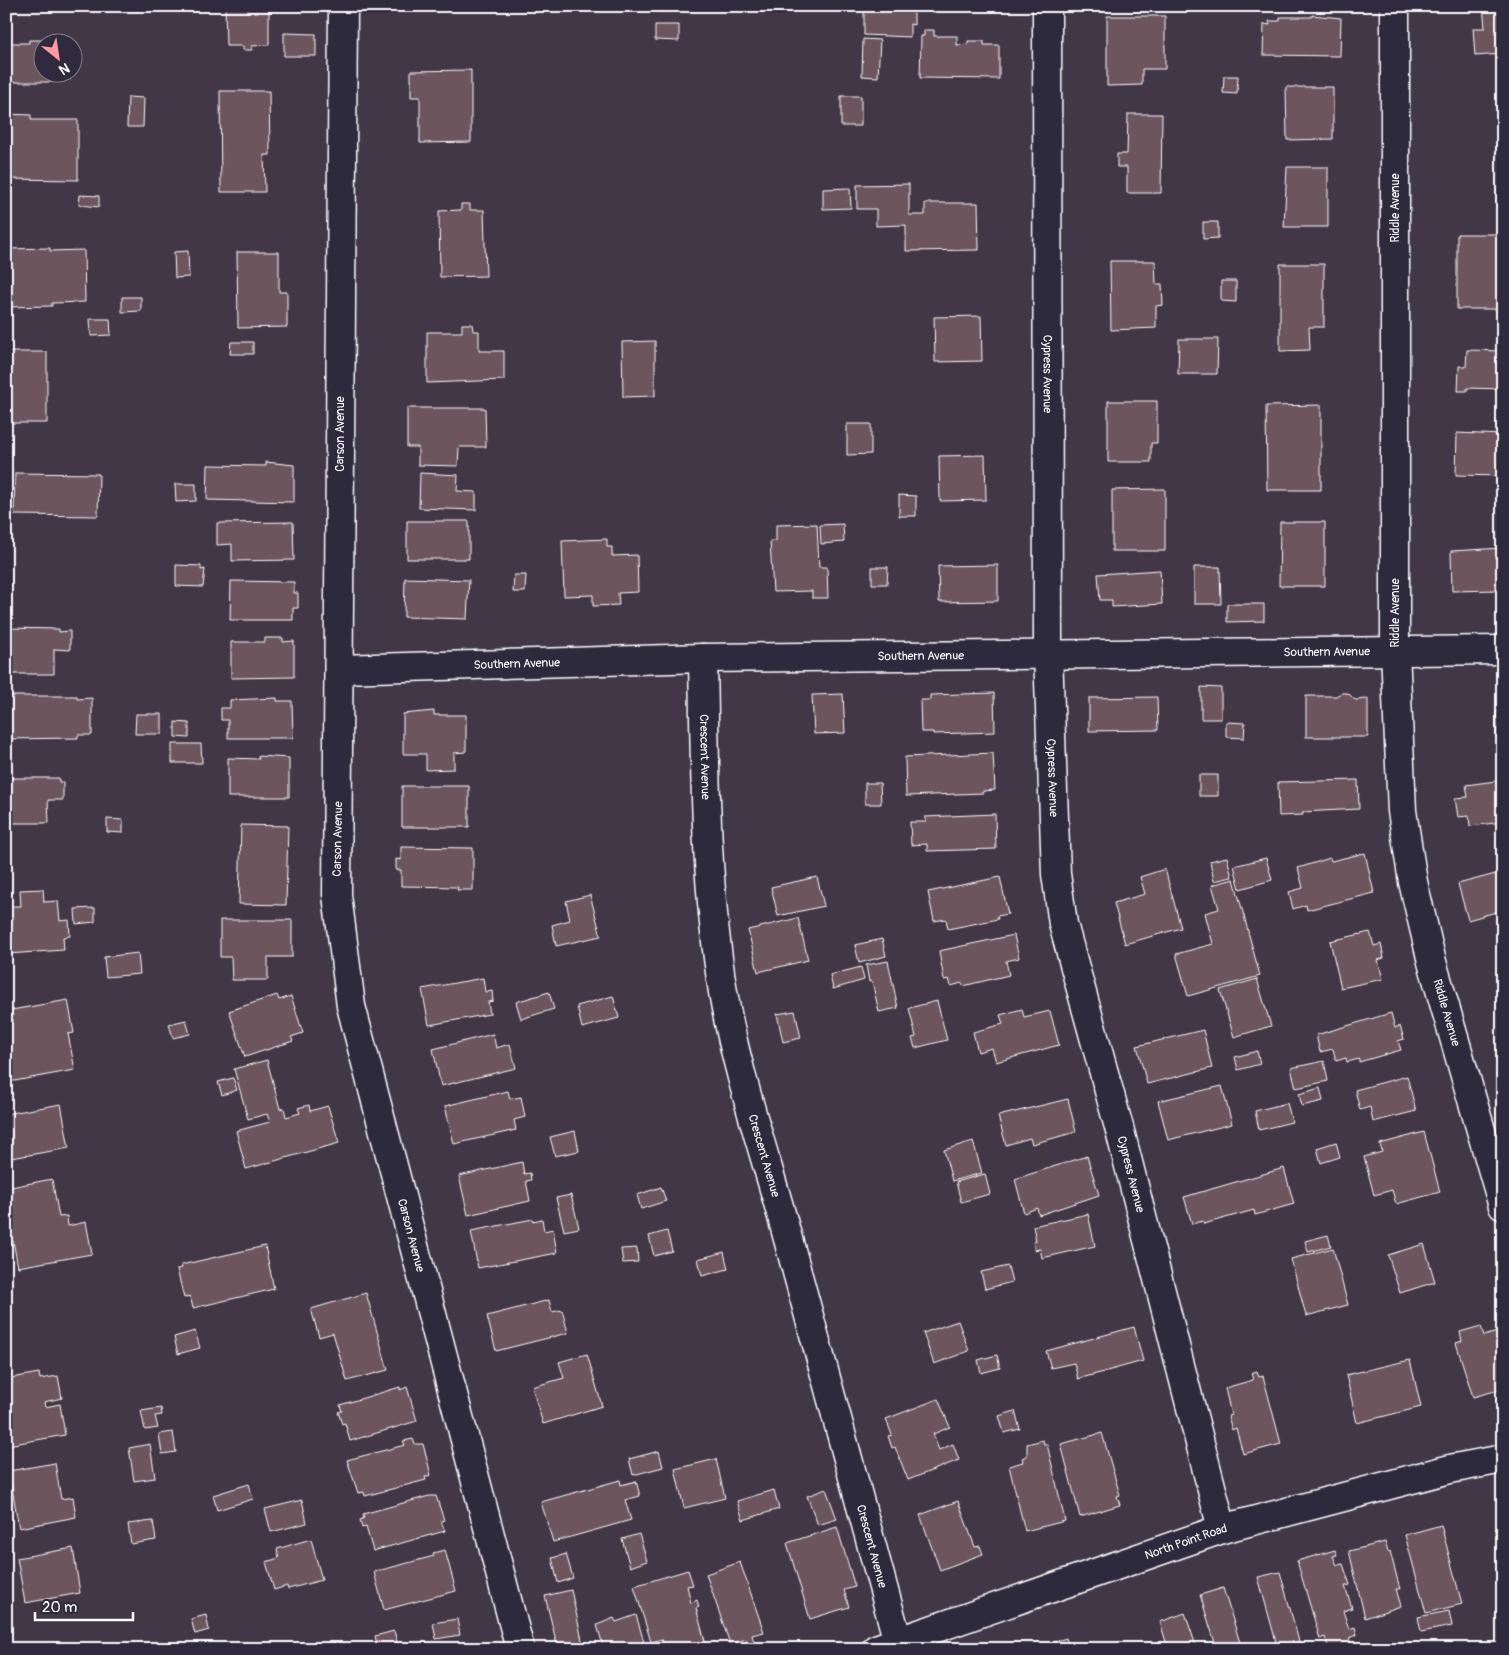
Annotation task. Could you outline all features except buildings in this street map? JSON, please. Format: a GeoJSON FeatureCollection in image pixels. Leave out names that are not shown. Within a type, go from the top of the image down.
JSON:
{"type":"FeatureCollection","features":[{"type":"Feature","properties":{"kind":"street","name":"Carson Avenue"},"geometry":{"type":"LineString","coordinates":[[343,6],[337,895],[351,1006],[520,1649]]}},
{"type":"Feature","properties":{"kind":"street","name":"Cypress Avenue"},"geometry":{"type":"LineString","coordinates":[[1047,6],[1048,653],[1056,874],[1062,924],[1120,1131],[1222,1529]]}},
{"type":"Feature","properties":{"kind":"street","name":"Riddle Avenue"},"geometry":{"type":"LineString","coordinates":[[1395,6],[1395,650],[1402,811],[1413,882],[1432,962],[1503,1206]]}},
{"type":"Feature","properties":{"kind":"street","name":"Southern Avenue"},"geometry":{"type":"LineString","coordinates":[[339,669],[703,658],[1048,653],[1503,650]]}},
{"type":"Feature","properties":{"kind":"street","name":"Crescent Avenue"},"geometry":{"type":"LineString","coordinates":[[703,658],[706,822],[718,954],[724,995],[738,1066],[781,1214],[887,1645]]}},
{"type":"Feature","properties":{"kind":"street","name":"North Point Road"},"geometry":{"type":"LineString","coordinates":[[887,1645],[1222,1529],[1450,1468],[1503,1459]]}}]}
